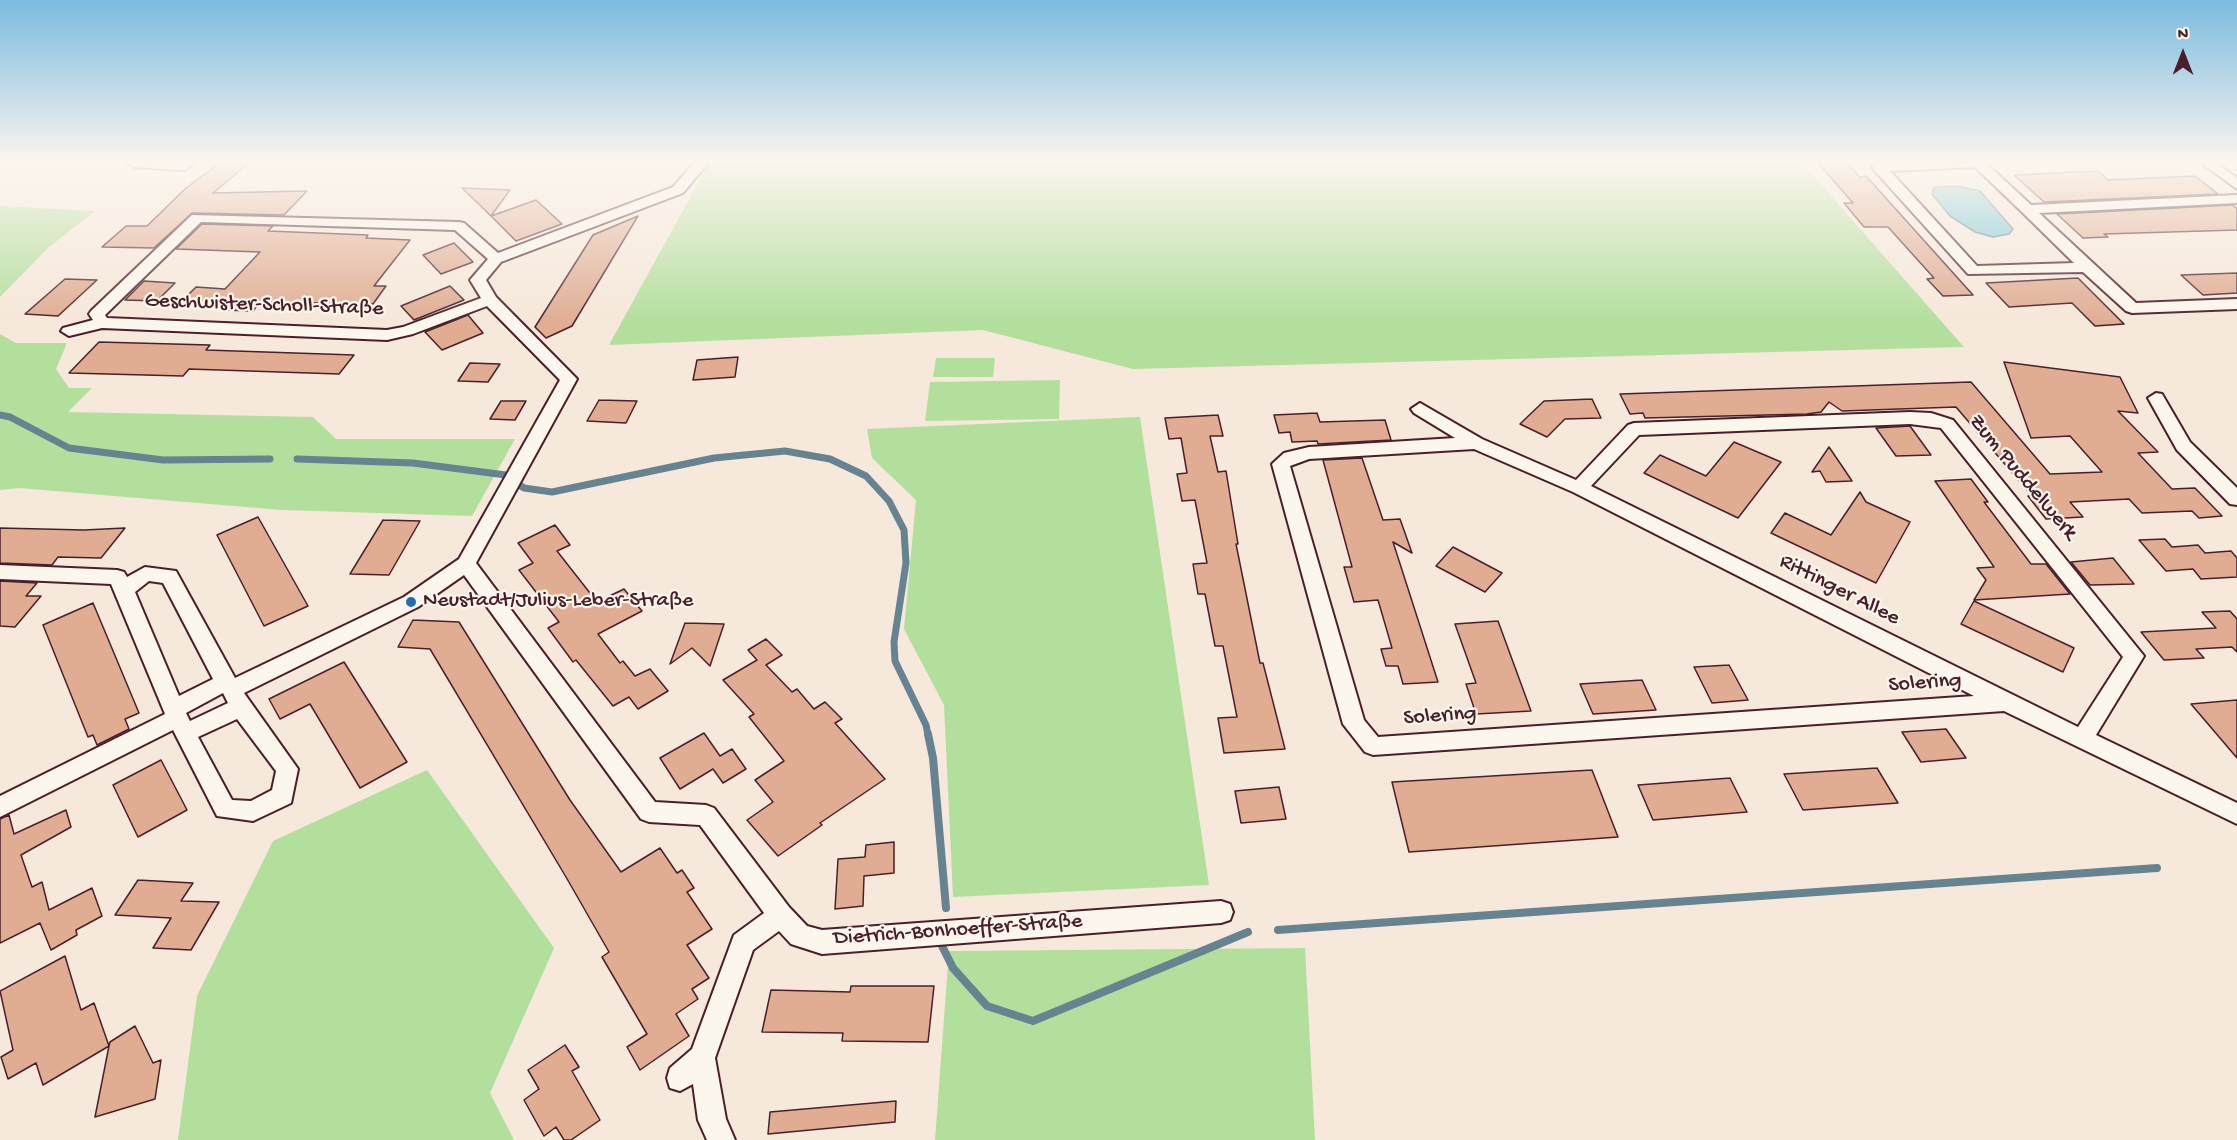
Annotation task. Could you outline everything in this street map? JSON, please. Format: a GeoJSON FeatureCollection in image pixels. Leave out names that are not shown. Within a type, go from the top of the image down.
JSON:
{"type":"FeatureCollection","features":[{"type":"Feature","properties":{"kind":"street"},"geometry":{"type":"LineString","coordinates":[[0,807],[411,602],[466,564],[569,379],[490,300],[478,280],[489,264],[496,259],[609,216]]}},
{"type":"Feature","properties":{"kind":"street"},"geometry":{"type":"LineString","coordinates":[[1924,216],[1973,271],[2087,267]]}},
{"type":"Feature","properties":{"kind":"street"},"geometry":{"type":"LineString","coordinates":[[2034,216],[2132,308],[2237,304]]}},
{"type":"Feature","properties":{"kind":"street","name":"Geschwister-Scholl-Straße"},"geometry":{"type":"LineString","coordinates":[[102,323],[97,314],[197,218],[459,226],[496,259]]}},
{"type":"Feature","properties":{"kind":"street","name":"Geschwister-Scholl-Straße"},"geometry":{"type":"LineString","coordinates":[[69,332],[102,323],[387,335],[406,332],[490,300]]}},
{"type":"Feature","properties":{"kind":"street"},"geometry":{"type":"LineString","coordinates":[[2156,399],[2183,447],[2237,499]]}},
{"type":"Feature","properties":{"kind":"street","name":"Rittinger Allee"},"geometry":{"type":"LineString","coordinates":[[1420,409],[1476,443],[1579,488],[2006,702],[2083,737],[2237,814]]}},
{"type":"Feature","properties":{"kind":"street","name":"Zum Puddelwerk"},"geometry":{"type":"LineString","coordinates":[[1579,488],[1634,429],[1910,418],[1931,419],[1947,424],[2080,586],[2134,656],[2083,737]]}},
{"type":"Feature","properties":{"kind":"street","name":"Solering"},"geometry":{"type":"LineString","coordinates":[[1476,443],[1309,453],[1290,457],[1281,464],[1354,724],[1373,746],[2006,702]]}},
{"type":"Feature","properties":{"kind":"street","name":"Dietrich-Bonhoeffer-Straße"},"geometry":{"type":"LineString","coordinates":[[466,564],[649,812],[706,815],[780,915],[800,936],[822,942],[1221,912]]}},
{"type":"Feature","properties":{"kind":"street"},"geometry":{"type":"LineString","coordinates":[[0,572],[117,577],[178,720],[225,809],[254,811],[283,796],[287,769],[233,692],[169,576],[145,574],[124,590]]}},
{"type":"Feature","properties":{"kind":"street"},"geometry":{"type":"LineString","coordinates":[[178,720],[233,692]]}},
{"type":"Feature","properties":{"kind":"street"},"geometry":{"type":"LineString","coordinates":[[680,1078],[702,1058],[743,943],[780,915]]}},
{"type":"Feature","properties":{"kind":"street"},"geometry":{"type":"LineString","coordinates":[[702,1058],[712,1120],[721,1140]]}},
{"type":"Feature","properties":{"kind":"green space"},"geometry":{"type":"Polygon","coordinates":[[[0,216],[88,216],[49,247],[0,297],[0,216]]]}},
{"type":"Feature","properties":{"kind":"green space"},"geometry":{"type":"Polygon","coordinates":[[[680,216],[1849,216],[1964,347],[1133,369],[983,330],[609,345],[680,216]]]}},
{"type":"Feature","properties":{"kind":"green space"},"geometry":{"type":"Polygon","coordinates":[[[0,334],[16,343],[67,343],[56,369],[69,388],[92,388],[68,412],[313,417],[336,439],[515,439],[472,516],[282,510],[19,488],[0,490],[0,334]]]}},
{"type":"Feature","properties":{"kind":"green space"},"geometry":{"type":"Polygon","coordinates":[[[936,358],[995,358],[993,377],[933,377],[936,358]]]}},
{"type":"Feature","properties":{"kind":"green space"},"geometry":{"type":"Polygon","coordinates":[[[1060,380],[1059,419],[925,421],[930,382],[1060,380]]]}},
{"type":"Feature","properties":{"kind":"green space"},"geometry":{"type":"Polygon","coordinates":[[[1140,417],[1209,885],[953,897],[944,705],[904,629],[916,500],[872,458],[867,429],[1140,417]]]}},
{"type":"Feature","properties":{"kind":"green space"},"geometry":{"type":"Polygon","coordinates":[[[427,770],[554,948],[490,1093],[514,1140],[178,1140],[197,996],[273,841],[427,770]]]}},
{"type":"Feature","properties":{"kind":"green space"},"geometry":{"type":"Polygon","coordinates":[[[1305,948],[1315,1140],[935,1140],[949,951],[1305,948]]]}},
{"type":"Feature","properties":{"kind":"water"},"geometry":{"type":"Polygon","coordinates":[[[1950,216],[2002,216],[2013,229],[2009,234],[1993,237],[1975,232],[1950,216]]]}},
{"type":"Feature","properties":{"kind":"building"},"geometry":{"type":"Polygon","coordinates":[[[157,216],[189,216],[154,248],[102,247],[126,226],[147,226],[157,216]]]}},
{"type":"Feature","properties":{"kind":"building"},"geometry":{"type":"Polygon","coordinates":[[[491,216],[554,216],[562,224],[516,241],[491,216]]]}},
{"type":"Feature","properties":{"kind":"building"},"geometry":{"type":"Polygon","coordinates":[[[638,216],[572,326],[546,338],[535,327],[593,235],[638,216]]]}},
{"type":"Feature","properties":{"kind":"building"},"geometry":{"type":"Polygon","coordinates":[[[1855,216],[1902,216],[1973,295],[1943,296],[1927,279],[1934,278],[1888,227],[1864,227],[1855,216]]]}},
{"type":"Feature","properties":{"kind":"building"},"geometry":{"type":"Polygon","coordinates":[[[2059,216],[2237,216],[2237,230],[2104,234],[2108,237],[2083,238],[2059,216]]]}},
{"type":"Feature","properties":{"kind":"building"},"geometry":{"type":"Polygon","coordinates":[[[202,224],[273,226],[268,231],[368,235],[366,238],[410,240],[374,286],[386,286],[373,304],[260,302],[253,311],[223,310],[226,306],[179,304],[196,287],[225,289],[260,252],[176,249],[202,224]]]}},
{"type":"Feature","properties":{"kind":"building"},"geometry":{"type":"Polygon","coordinates":[[[454,243],[473,262],[441,274],[423,255],[454,243]]]}},
{"type":"Feature","properties":{"kind":"building"},"geometry":{"type":"Polygon","coordinates":[[[2237,273],[2237,293],[2203,295],[2181,275],[2237,273]]]}},
{"type":"Feature","properties":{"kind":"building"},"geometry":{"type":"Polygon","coordinates":[[[2078,278],[2124,324],[2095,326],[2072,303],[2009,307],[1986,283],[2078,278]]]}},
{"type":"Feature","properties":{"kind":"building"},"geometry":{"type":"Polygon","coordinates":[[[65,279],[97,280],[58,316],[25,314],[65,279]]]}},
{"type":"Feature","properties":{"kind":"building"},"geometry":{"type":"Polygon","coordinates":[[[144,281],[175,283],[157,301],[125,300],[144,281]]]}},
{"type":"Feature","properties":{"kind":"building"},"geometry":{"type":"Polygon","coordinates":[[[450,286],[464,300],[414,320],[401,306],[450,286]]]}},
{"type":"Feature","properties":{"kind":"building"},"geometry":{"type":"Polygon","coordinates":[[[468,315],[483,333],[442,350],[425,332],[468,315]]]}},
{"type":"Feature","properties":{"kind":"building"},"geometry":{"type":"Polygon","coordinates":[[[99,342],[210,345],[206,350],[354,355],[339,374],[189,369],[183,376],[69,373],[99,342]]]}},
{"type":"Feature","properties":{"kind":"building"},"geometry":{"type":"Polygon","coordinates":[[[738,357],[735,377],[693,380],[697,360],[738,357]]]}},
{"type":"Feature","properties":{"kind":"building"},"geometry":{"type":"Polygon","coordinates":[[[2004,362],[2120,377],[2138,413],[2118,411],[2158,452],[2138,453],[2172,489],[2195,488],[2222,516],[2199,518],[2192,511],[2142,513],[2129,499],[2070,502],[2083,517],[2046,519],[2028,496],[2032,496],[1956,407],[1842,411],[1829,402],[1821,412],[1807,414],[1645,418],[1643,413],[1630,414],[1620,394],[1971,382],[2050,474],[2102,472],[2070,436],[2031,438],[2004,362]]]}},
{"type":"Feature","properties":{"kind":"building"},"geometry":{"type":"Polygon","coordinates":[[[470,363],[500,364],[488,382],[458,381],[470,363]]]}},
{"type":"Feature","properties":{"kind":"building"},"geometry":{"type":"Polygon","coordinates":[[[1592,399],[1601,418],[1565,419],[1547,437],[1520,424],[1544,401],[1592,399]]]}},
{"type":"Feature","properties":{"kind":"building"},"geometry":{"type":"Polygon","coordinates":[[[599,400],[637,401],[626,423],[587,421],[599,400]]]}},
{"type":"Feature","properties":{"kind":"building"},"geometry":{"type":"Polygon","coordinates":[[[501,401],[526,401],[515,420],[490,419],[501,401]]]}},
{"type":"Feature","properties":{"kind":"building"},"geometry":{"type":"Polygon","coordinates":[[[1317,413],[1320,422],[1385,420],[1391,440],[1318,444],[1317,441],[1292,442],[1290,432],[1279,433],[1274,415],[1317,413]]]}},
{"type":"Feature","properties":{"kind":"building"},"geometry":{"type":"Polygon","coordinates":[[[1218,415],[1223,436],[1210,436],[1218,472],[1226,471],[1238,544],[1236,544],[1260,663],[1263,663],[1285,749],[1224,753],[1218,718],[1237,717],[1223,646],[1215,646],[1205,594],[1198,594],[1193,564],[1207,563],[1195,500],[1182,501],[1177,474],[1187,473],[1181,438],[1169,439],[1165,418],[1218,415]]]}},
{"type":"Feature","properties":{"kind":"building"},"geometry":{"type":"Polygon","coordinates":[[[1910,426],[1931,455],[1896,456],[1876,428],[1910,426]]]}},
{"type":"Feature","properties":{"kind":"building"},"geometry":{"type":"Polygon","coordinates":[[[1734,442],[1781,462],[1738,518],[1644,473],[1660,455],[1706,476],[1734,442]]]}},
{"type":"Feature","properties":{"kind":"building"},"geometry":{"type":"Polygon","coordinates":[[[1829,447],[1852,481],[1826,482],[1820,471],[1812,472],[1829,447]]]}},
{"type":"Feature","properties":{"kind":"building"},"geometry":{"type":"Polygon","coordinates":[[[1362,458],[1383,520],[1400,519],[1412,553],[1393,542],[1438,682],[1403,684],[1398,666],[1386,666],[1381,649],[1392,648],[1378,600],[1354,602],[1344,567],[1352,567],[1323,460],[1362,458]]]}},
{"type":"Feature","properties":{"kind":"building"},"geometry":{"type":"Polygon","coordinates":[[[1971,479],[1988,502],[1984,502],[2031,564],[2046,564],[2070,594],[1974,600],[1986,580],[1977,568],[1994,567],[1935,481],[1971,479]]]}},
{"type":"Feature","properties":{"kind":"building"},"geometry":{"type":"Polygon","coordinates":[[[1860,492],[1866,502],[1910,522],[1876,583],[1771,533],[1785,513],[1831,535],[1860,492]]]}},
{"type":"Feature","properties":{"kind":"building"},"geometry":{"type":"Polygon","coordinates":[[[258,517],[308,606],[264,626],[217,535],[258,517]]]}},
{"type":"Feature","properties":{"kind":"building"},"geometry":{"type":"Polygon","coordinates":[[[383,520],[420,521],[389,575],[350,574],[383,520]]]}},
{"type":"Feature","properties":{"kind":"building"},"geometry":{"type":"Polygon","coordinates":[[[555,525],[570,545],[557,551],[597,602],[624,589],[642,611],[598,634],[620,663],[623,661],[635,676],[650,669],[668,691],[638,709],[629,697],[613,706],[576,660],[573,662],[548,628],[559,622],[519,570],[533,563],[518,543],[555,525]]]}},
{"type":"Feature","properties":{"kind":"building"},"geometry":{"type":"Polygon","coordinates":[[[0,528],[84,530],[125,528],[101,558],[58,557],[52,565],[0,563],[0,528]]]}},
{"type":"Feature","properties":{"kind":"building"},"geometry":{"type":"Polygon","coordinates":[[[2165,539],[2172,547],[2198,545],[2205,553],[2231,551],[2237,558],[2237,577],[2201,579],[2193,569],[2166,571],[2139,540],[2165,539]]]}},
{"type":"Feature","properties":{"kind":"building"},"geometry":{"type":"Polygon","coordinates":[[[1453,547],[1502,573],[1485,592],[1436,566],[1453,547]]]}},
{"type":"Feature","properties":{"kind":"building"},"geometry":{"type":"Polygon","coordinates":[[[2113,558],[2134,584],[2090,585],[2071,562],[2113,558]]]}},
{"type":"Feature","properties":{"kind":"building"},"geometry":{"type":"Polygon","coordinates":[[[0,581],[37,583],[26,596],[41,596],[15,627],[0,626],[0,581]]]}},
{"type":"Feature","properties":{"kind":"building"},"geometry":{"type":"Polygon","coordinates":[[[1974,601],[2074,648],[2063,672],[1961,624],[1974,601]]]}},
{"type":"Feature","properties":{"kind":"building"},"geometry":{"type":"Polygon","coordinates":[[[93,603],[139,713],[125,719],[129,729],[97,745],[93,735],[88,737],[43,625],[93,603]]]}},
{"type":"Feature","properties":{"kind":"building"},"geometry":{"type":"Polygon","coordinates":[[[2230,611],[2237,619],[2237,652],[2232,647],[2196,649],[2204,658],[2164,660],[2141,632],[2216,628],[2202,612],[2230,611]]]}},
{"type":"Feature","properties":{"kind":"building"},"geometry":{"type":"Polygon","coordinates":[[[413,620],[459,622],[570,800],[621,872],[660,848],[677,873],[682,870],[694,888],[687,892],[712,929],[687,945],[709,978],[692,989],[698,999],[676,1014],[689,1036],[640,1070],[627,1047],[647,1034],[602,957],[609,952],[430,649],[398,647],[413,620]]]}},
{"type":"Feature","properties":{"kind":"building"},"geometry":{"type":"Polygon","coordinates":[[[1498,621],[1531,711],[1476,714],[1466,684],[1476,683],[1455,624],[1498,621]]]}},
{"type":"Feature","properties":{"kind":"building"},"geometry":{"type":"Polygon","coordinates":[[[685,623],[724,624],[710,666],[692,648],[670,664],[685,623]]]}},
{"type":"Feature","properties":{"kind":"building"},"geometry":{"type":"Polygon","coordinates":[[[766,639],[782,655],[766,665],[792,692],[797,689],[814,709],[825,702],[842,719],[835,723],[885,779],[820,823],[822,825],[778,856],[747,820],[773,802],[755,780],[784,761],[749,717],[754,714],[723,680],[757,660],[748,650],[766,639]]]}},
{"type":"Feature","properties":{"kind":"building"},"geometry":{"type":"Polygon","coordinates":[[[344,662],[407,762],[360,788],[310,704],[280,719],[269,699],[344,662]]]}},
{"type":"Feature","properties":{"kind":"building"},"geometry":{"type":"Polygon","coordinates":[[[1729,665],[1748,700],[1712,703],[1694,667],[1729,665]]]}},
{"type":"Feature","properties":{"kind":"building"},"geometry":{"type":"Polygon","coordinates":[[[1642,680],[1656,710],[1593,714],[1580,684],[1642,680]]]}},
{"type":"Feature","properties":{"kind":"building"},"geometry":{"type":"Polygon","coordinates":[[[2237,700],[2237,758],[2191,704],[2237,700]]]}},
{"type":"Feature","properties":{"kind":"building"},"geometry":{"type":"Polygon","coordinates":[[[1946,729],[1966,758],[1921,762],[1902,732],[1946,729]]]}},
{"type":"Feature","properties":{"kind":"building"},"geometry":{"type":"Polygon","coordinates":[[[704,733],[720,756],[732,749],[746,769],[723,783],[713,769],[680,789],[660,758],[704,733]]]}},
{"type":"Feature","properties":{"kind":"building"},"geometry":{"type":"Polygon","coordinates":[[[161,760],[187,810],[138,837],[113,785],[161,760]]]}},
{"type":"Feature","properties":{"kind":"building"},"geometry":{"type":"Polygon","coordinates":[[[1877,768],[1898,803],[1803,810],[1784,774],[1877,768]]]}},
{"type":"Feature","properties":{"kind":"building"},"geometry":{"type":"Polygon","coordinates":[[[1592,770],[1618,837],[1409,852],[1392,782],[1592,770]]]}},
{"type":"Feature","properties":{"kind":"building"},"geometry":{"type":"Polygon","coordinates":[[[1730,778],[1747,812],[1653,820],[1638,785],[1730,778]]]}},
{"type":"Feature","properties":{"kind":"building"},"geometry":{"type":"Polygon","coordinates":[[[1279,787],[1286,819],[1241,823],[1235,791],[1279,787]]]}},
{"type":"Feature","properties":{"kind":"building"},"geometry":{"type":"Polygon","coordinates":[[[66,810],[71,827],[21,855],[32,887],[42,882],[49,910],[92,888],[102,916],[76,930],[77,935],[51,950],[40,923],[0,943],[0,819],[9,815],[14,834],[66,810]]]}},
{"type":"Feature","properties":{"kind":"building"},"geometry":{"type":"Polygon","coordinates":[[[894,842],[894,873],[864,876],[863,906],[835,909],[838,859],[865,857],[866,845],[894,842]]]}},
{"type":"Feature","properties":{"kind":"building"},"geometry":{"type":"Polygon","coordinates":[[[138,880],[193,883],[181,901],[219,902],[191,950],[153,948],[171,918],[115,915],[138,880]]]}},
{"type":"Feature","properties":{"kind":"building"},"geometry":{"type":"Polygon","coordinates":[[[65,956],[81,1010],[94,1003],[109,1046],[43,1085],[36,1063],[8,1079],[1,1057],[13,1050],[0,991],[65,956]]]}},
{"type":"Feature","properties":{"kind":"building"},"geometry":{"type":"Polygon","coordinates":[[[851,986],[934,986],[928,1042],[842,1041],[843,1033],[762,1032],[771,990],[850,992],[851,986]]]}},
{"type":"Feature","properties":{"kind":"building"},"geometry":{"type":"Polygon","coordinates":[[[135,1026],[153,1063],[161,1060],[155,1099],[95,1117],[110,1042],[135,1026]]]}},
{"type":"Feature","properties":{"kind":"building"},"geometry":{"type":"Polygon","coordinates":[[[565,1045],[579,1067],[572,1071],[600,1120],[571,1140],[564,1140],[556,1127],[544,1136],[524,1100],[539,1089],[528,1070],[565,1045]]]}},
{"type":"Feature","properties":{"kind":"building"},"geometry":{"type":"Polygon","coordinates":[[[896,1101],[895,1122],[768,1134],[770,1112],[896,1101]]]}},
{"type":"Feature","properties":{"kind":"waterway"},"geometry":{"type":"LineString","coordinates":[[2,415],[0,415],[10,417],[69,448],[163,460],[270,459]]}},
{"type":"Feature","properties":{"kind":"waterway"},"geometry":{"type":"LineString","coordinates":[[518,484],[524,488],[552,492],[714,458],[785,451],[830,459],[866,476],[889,501],[904,530],[906,563],[894,642],[895,661],[926,725],[928,735]]}},
{"type":"Feature","properties":{"kind":"waterway"},"geometry":{"type":"LineString","coordinates":[[297,459],[413,463],[506,475],[510,478]]}},
{"type":"Feature","properties":{"kind":"waterway"},"geometry":{"type":"LineString","coordinates":[[928,734],[933,758],[946,908]]}},
{"type":"Feature","properties":{"kind":"waterway"},"geometry":{"type":"LineString","coordinates":[[1278,930],[2157,868]]}},
{"type":"Feature","properties":{"kind":"waterway"},"geometry":{"type":"LineString","coordinates":[[942,946],[953,968],[987,1006],[1033,1021],[1248,932]]}},
{"type":"Feature","properties":{"kind":"place","name":"Neustadt/Julius-Leber-Straße"},"geometry":{"type":"Point","coordinates":[411,602]}}]}
